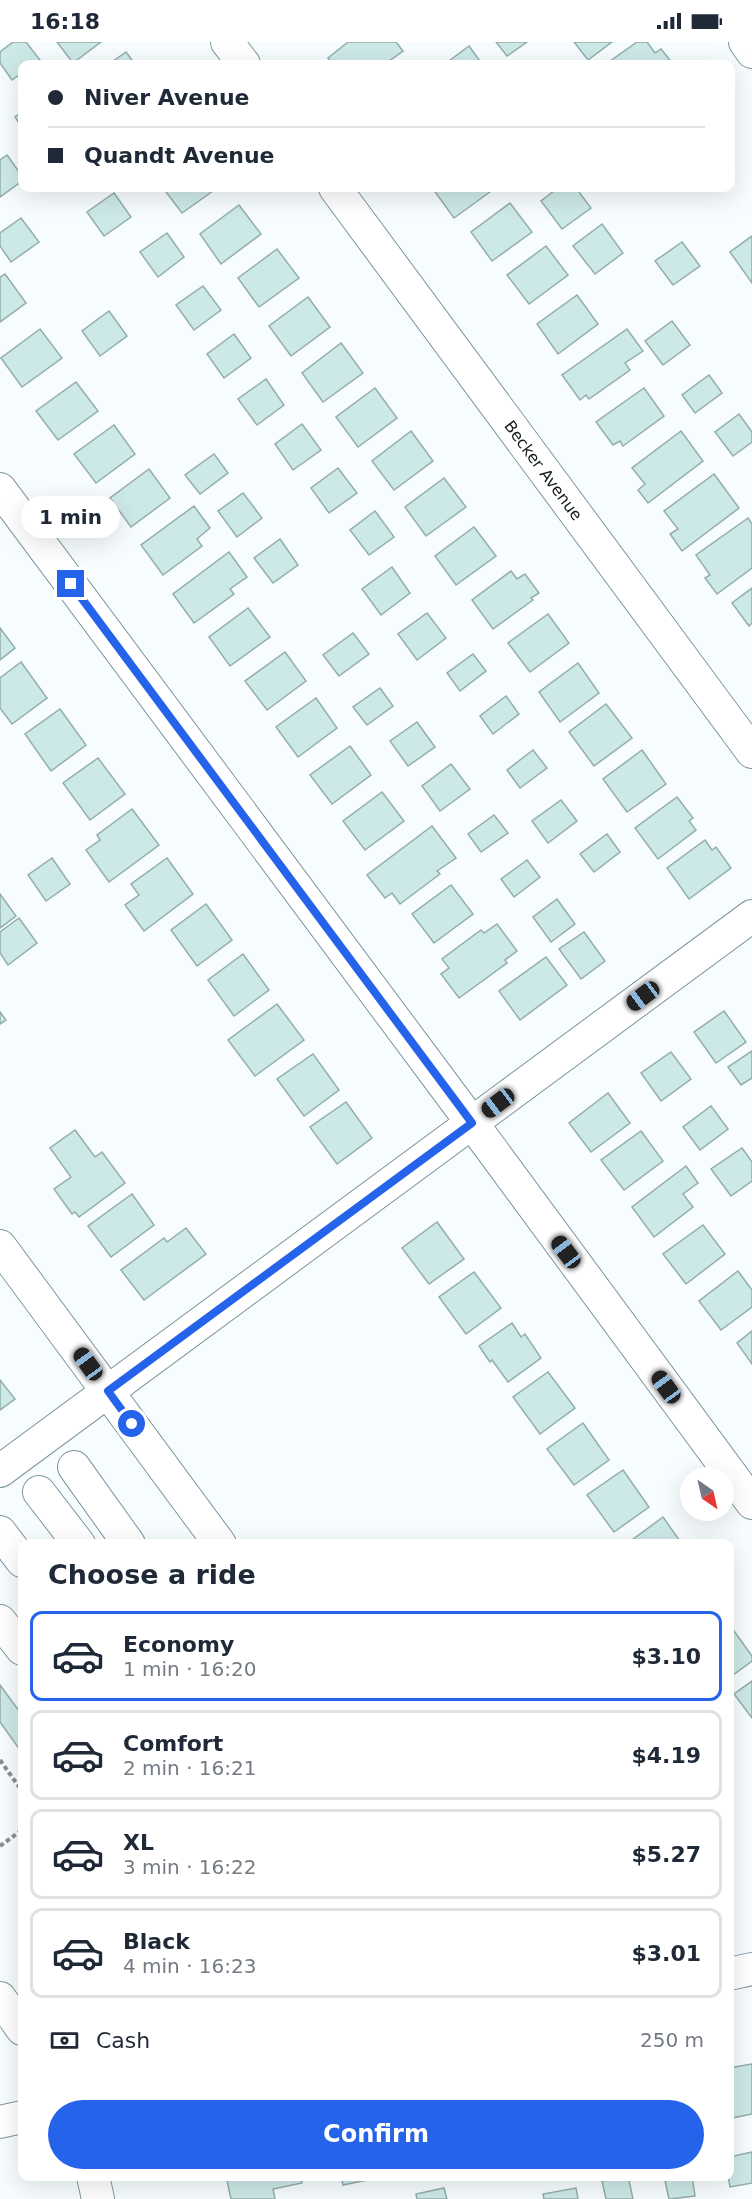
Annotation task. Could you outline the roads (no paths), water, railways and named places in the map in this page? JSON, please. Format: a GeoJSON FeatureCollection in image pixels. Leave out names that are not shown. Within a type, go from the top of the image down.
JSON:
{"type":"FeatureCollection","features":[{"type":"Feature","properties":{"kind":"street"},"geometry":{"type":"LineString","coordinates":[[227,42],[241,60]]}},
{"type":"Feature","properties":{"kind":"street"},"geometry":{"type":"LineString","coordinates":[[744,42],[752,52]]}},
{"type":"Feature","properties":{"kind":"street","name":"Becker Avenue"},"geometry":{"type":"LineString","coordinates":[[338,192],[752,752]]}},
{"type":"Feature","properties":{"kind":"street"},"geometry":{"type":"LineString","coordinates":[[0,489],[752,1503]]}},
{"type":"Feature","properties":{"kind":"street"},"geometry":{"type":"LineString","coordinates":[[0,1471],[752,916]]}},
{"type":"Feature","properties":{"kind":"street"},"geometry":{"type":"LineString","coordinates":[[0,1246],[216,1539]]}},
{"type":"Feature","properties":{"kind":"street"},"geometry":{"type":"LineString","coordinates":[[74,1467],[125,1539]]}},
{"type":"Feature","properties":{"kind":"street"},"geometry":{"type":"LineString","coordinates":[[39,1492],[75,1539]]}},
{"type":"Feature","properties":{"kind":"street"},"geometry":{"type":"LineString","coordinates":[[0,1532],[18,1557]]}},
{"type":"Feature","properties":{"kind":"street"},"geometry":{"type":"LineString","coordinates":[[0,1621],[18,1644]]}},
{"type":"Feature","properties":{"kind":"street"},"geometry":{"type":"LineString","coordinates":[[734,1973],[752,1970]]}},
{"type":"Feature","properties":{"kind":"street"},"geometry":{"type":"LineString","coordinates":[[0,1998],[18,2023]]}},
{"type":"Feature","properties":{"kind":"street"},"geometry":{"type":"LineString","coordinates":[[0,2122],[18,2118]]}},
{"type":"Feature","properties":{"kind":"street"},"geometry":{"type":"LineString","coordinates":[[94,2181],[98,2199]]}}]}
